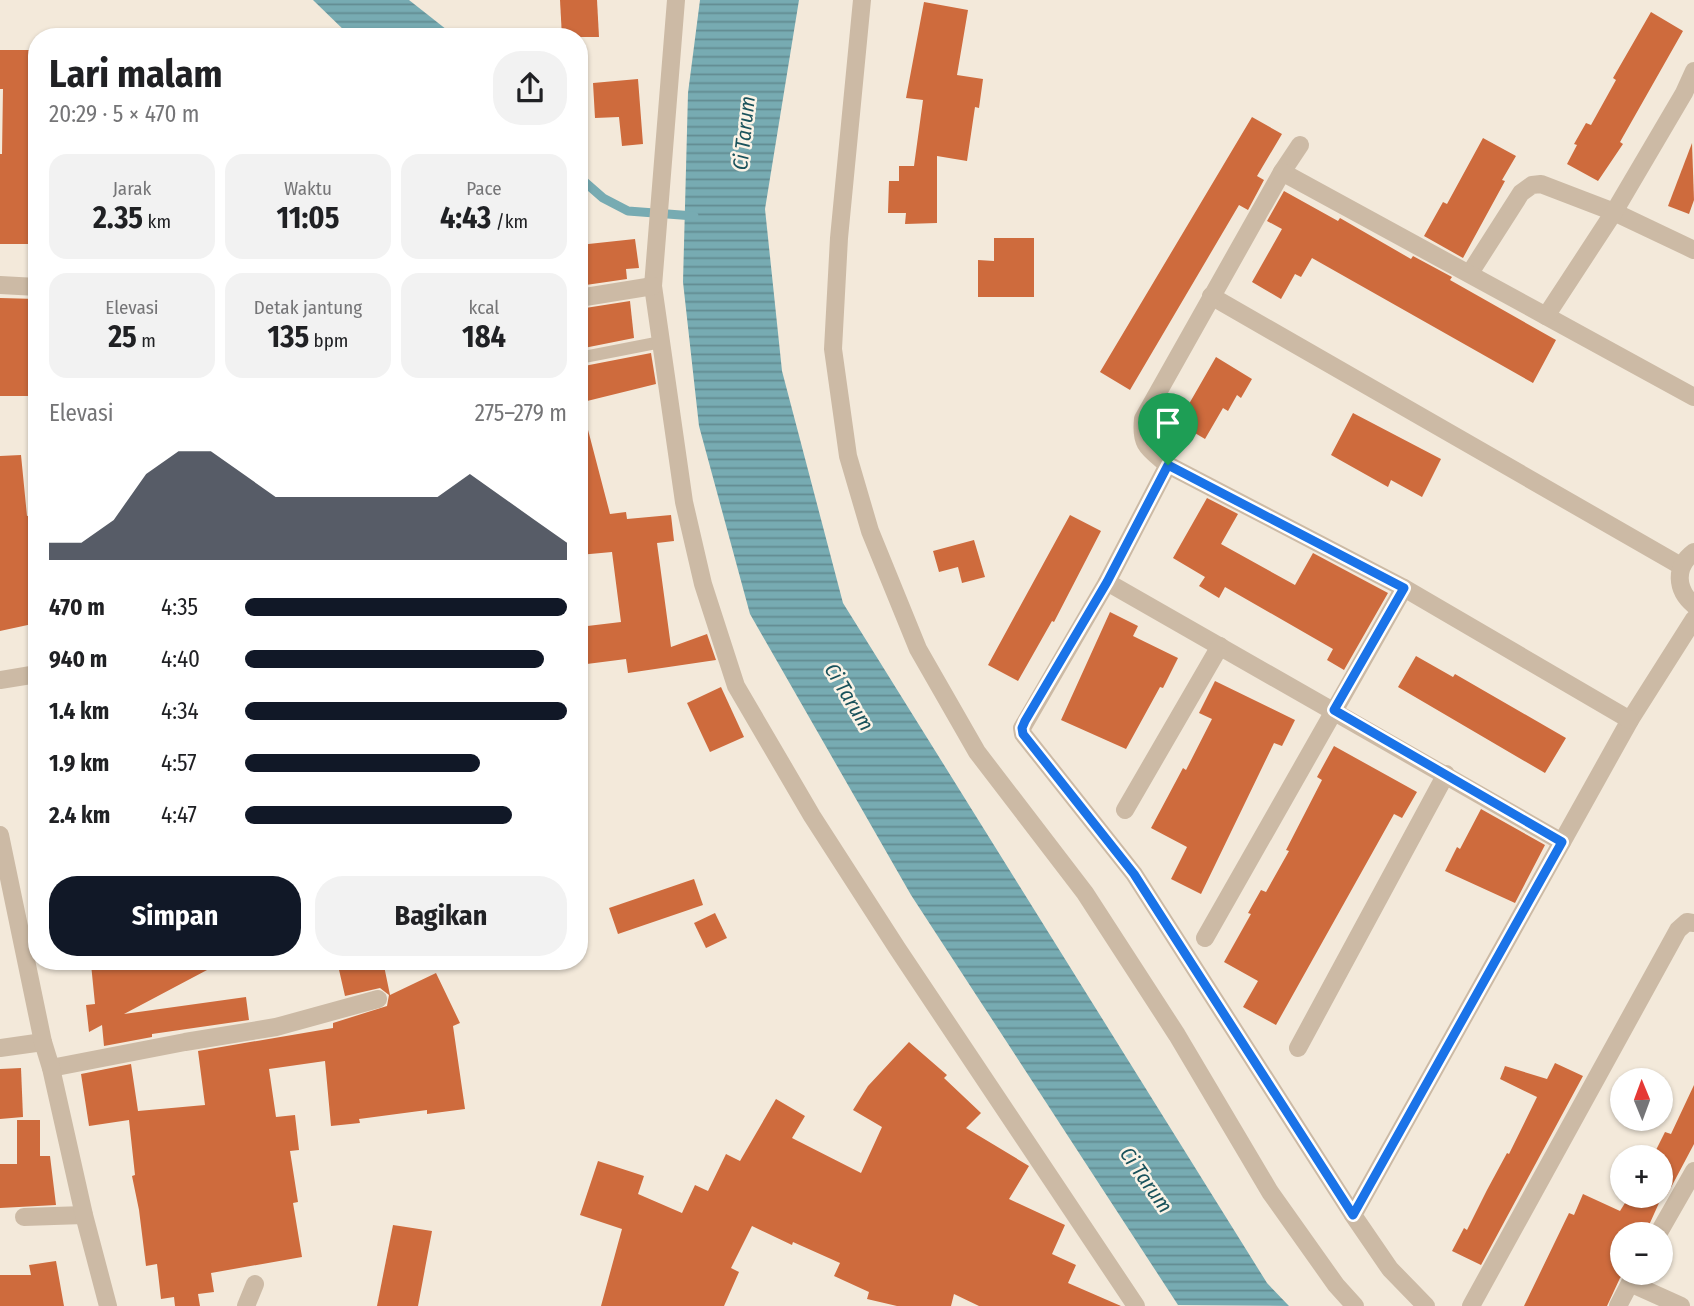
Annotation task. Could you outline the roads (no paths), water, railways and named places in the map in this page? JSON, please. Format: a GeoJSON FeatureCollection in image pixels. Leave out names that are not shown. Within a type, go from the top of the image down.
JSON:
{"type":"FeatureCollection","features":[{"type":"Feature","properties":{"kind":"street"},"geometry":{"type":"LineString","coordinates":[[677,0],[653,286],[684,502],[703,584],[736,685],[812,816],[897,948],[1136,1306]]}},
{"type":"Feature","properties":{"kind":"street"},"geometry":{"type":"LineString","coordinates":[[862,0],[839,238],[833,349],[848,456],[870,531],[918,649],[977,751],[1084,893],[1177,1035],[1270,1192],[1336,1285],[1355,1306]]}},
{"type":"Feature","properties":{"kind":"street"},"geometry":{"type":"LineString","coordinates":[[1546,316],[1689,94],[1694,71]]}},
{"type":"Feature","properties":{"kind":"street"},"geometry":{"type":"LineString","coordinates":[[1300,145],[1282,172],[1143,419],[1144,445],[1168,465],[1404,588],[1630,720]]}},
{"type":"Feature","properties":{"kind":"street"},"geometry":{"type":"LineString","coordinates":[[1282,172],[1694,397]]}},
{"type":"Feature","properties":{"kind":"street"},"geometry":{"type":"LineString","coordinates":[[1470,273],[1521,193],[1532,185],[1541,184],[1614,212],[1694,250]]}},
{"type":"Feature","properties":{"kind":"street"},"geometry":{"type":"LineString","coordinates":[[0,285],[28,287]]}},
{"type":"Feature","properties":{"kind":"street"},"geometry":{"type":"LineString","coordinates":[[588,297],[653,286]]}},
{"type":"Feature","properties":{"kind":"street"},"geometry":{"type":"LineString","coordinates":[[1211,296],[1681,566]]}},
{"type":"Feature","properties":{"kind":"street"},"geometry":{"type":"LineString","coordinates":[[1168,465],[1107,582],[1025,721],[1023,734],[1134,874],[1353,1215],[1390,1269],[1426,1306]]}},
{"type":"Feature","properties":{"kind":"street"},"geometry":{"type":"LineString","coordinates":[[1694,552],[1681,566],[1679,577],[1685,597],[1694,605]]}},
{"type":"Feature","properties":{"kind":"street"},"geometry":{"type":"LineString","coordinates":[[1107,582],[1562,842]]}},
{"type":"Feature","properties":{"kind":"street"},"geometry":{"type":"LineString","coordinates":[[1205,938],[1404,588]]}},
{"type":"Feature","properties":{"kind":"street"},"geometry":{"type":"LineString","coordinates":[[1353,1215],[1630,720],[1694,619]]}},
{"type":"Feature","properties":{"kind":"street"},"geometry":{"type":"LineString","coordinates":[[1125,810],[1220,646]]}},
{"type":"Feature","properties":{"kind":"street"},"geometry":{"type":"LineString","coordinates":[[0,680],[28,675]]}},
{"type":"Feature","properties":{"kind":"street"},"geometry":{"type":"LineString","coordinates":[[1298,1048],[1447,774]]}},
{"type":"Feature","properties":{"kind":"street"},"geometry":{"type":"LineString","coordinates":[[0,835],[28,970]]}},
{"type":"Feature","properties":{"kind":"street"},"geometry":{"type":"LineString","coordinates":[[1471,1306],[1678,930],[1687,922],[1694,923]]}},
{"type":"Feature","properties":{"kind":"street"},"geometry":{"type":"LineString","coordinates":[[28,970],[84,1215],[108,1306]]}},
{"type":"Feature","properties":{"kind":"street"},"geometry":{"type":"LineString","coordinates":[[51,1068],[276,1027],[378,999]]}},
{"type":"Feature","properties":{"kind":"street"},"geometry":{"type":"LineString","coordinates":[[0,1048],[43,1042]]}},
{"type":"Feature","properties":{"kind":"street"},"geometry":{"type":"LineString","coordinates":[[1665,1222],[1694,1171]]}},
{"type":"Feature","properties":{"kind":"street"},"geometry":{"type":"LineString","coordinates":[[24,1217],[84,1215]]}},
{"type":"Feature","properties":{"kind":"street"},"geometry":{"type":"LineString","coordinates":[[246,1306],[255,1284]]}},
{"type":"Feature","properties":{"kind":"street"},"geometry":{"type":"LineString","coordinates":[[1618,1306],[1629,1285]]}},
{"type":"Feature","properties":{"kind":"street"},"geometry":{"type":"LineString","coordinates":[[1645,1285],[1681,1306]]}},
{"type":"Feature","properties":{"kind":"lane"},"geometry":{"type":"LineString","coordinates":[[588,356],[661,342]]}},
{"type":"Feature","properties":{"kind":"water"},"geometry":{"type":"Polygon","coordinates":[[[313,0],[409,0],[445,28],[342,28],[313,0]]]}},
{"type":"Feature","properties":{"kind":"water","name":"Ci Tarum"},"geometry":{"type":"Polygon","coordinates":[[[700,0],[799,0],[765,209],[782,371],[843,603],[1267,1283],[1289,1306],[1178,1305],[911,895],[750,614],[699,426],[683,282],[688,93],[700,0]]]}},
{"type":"Feature","properties":{"kind":"waterway"},"geometry":{"type":"LineString","coordinates":[[588,185],[603,198],[628,211],[694,216]]}}]}
